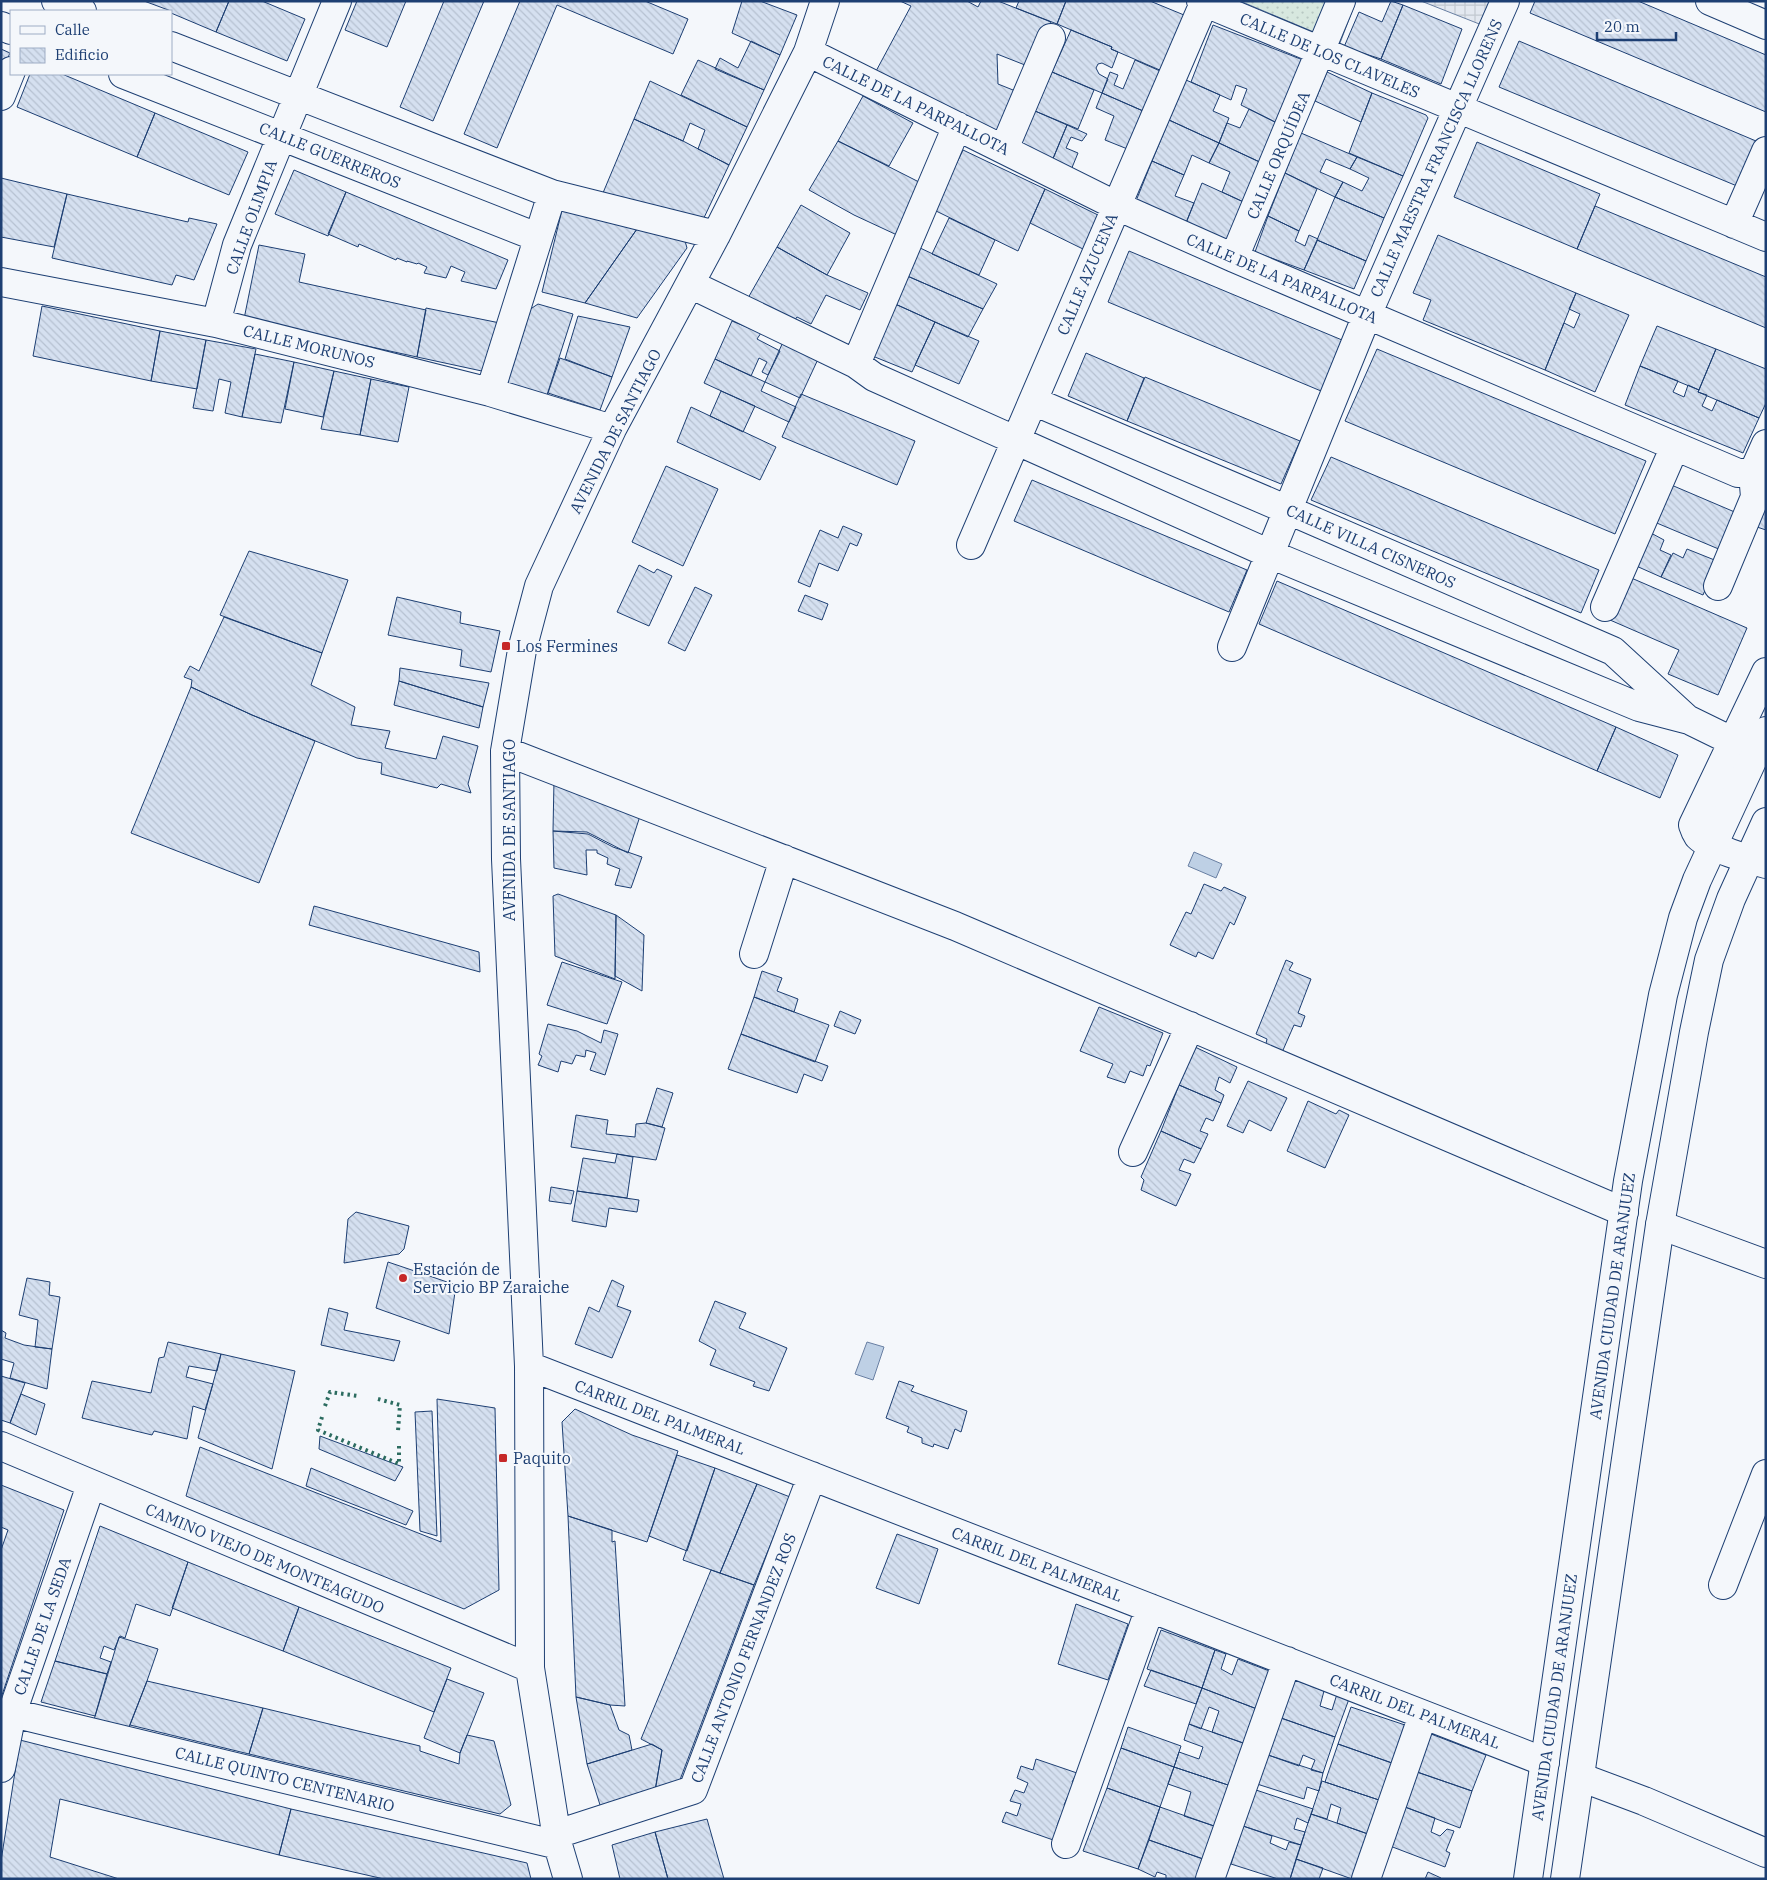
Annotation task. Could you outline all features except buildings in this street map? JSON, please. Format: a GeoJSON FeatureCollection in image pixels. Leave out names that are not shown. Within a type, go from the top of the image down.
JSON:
{"type":"FeatureCollection","features":[{"type":"Feature","properties":{"kind":"street"},"geometry":{"type":"LineString","coordinates":[[56,1],[79,10]]}},
{"type":"Feature","properties":{"kind":"street","name":"CALLE OLIMPIA"},"geometry":{"type":"LineString","coordinates":[[216,323],[237,245],[337,1]]}},
{"type":"Feature","properties":{"kind":"street","name":"AVENIDA DE SANTIAGO"},"geometry":{"type":"LineString","coordinates":[[568,1879],[558,1839],[530,1668],[529,1366],[506,869],[505,751],[522,650],[539,586],[612,429],[716,236],[808,52],[825,1]]}},
{"type":"Feature","properties":{"kind":"street","name":"CALLE ORQUÍDEA"},"geometry":{"type":"LineString","coordinates":[[1234,258],[1341,1]]}},
{"type":"Feature","properties":{"kind":"street","name":"CALLE MAESTRA FRANCISCA LLORENS"},"geometry":{"type":"LineString","coordinates":[[1232,647],[1367,315],[1505,1]]}},
{"type":"Feature","properties":{"kind":"street"},"geometry":{"type":"LineString","coordinates":[[1710,1],[1766,25]]}},
{"type":"Feature","properties":{"kind":"street","name":"CALLE DE LOS CLAVELES"},"geometry":{"type":"LineString","coordinates":[[1203,2],[1766,237]]}},
{"type":"Feature","properties":{"kind":"street","name":"CALLE AZUCENA"},"geometry":{"type":"LineString","coordinates":[[970,545],[1203,2]]}},
{"type":"Feature","properties":{"kind":"street"},"geometry":{"type":"LineString","coordinates":[[1004,149],[1051,38]]}},
{"type":"Feature","properties":{"kind":"street"},"geometry":{"type":"LineString","coordinates":[[172,46],[552,194],[716,236]]}},
{"type":"Feature","properties":{"kind":"street","name":"CALLE DE LA PARPALLOTA"},"geometry":{"type":"LineString","coordinates":[[808,52],[1117,206],[1234,258],[1738,473],[1759,476]]}},
{"type":"Feature","properties":{"kind":"street"},"geometry":{"type":"LineString","coordinates":[[1,96],[10,74]]}},
{"type":"Feature","properties":{"kind":"street","name":"CALLE GUERREROS"},"geometry":{"type":"LineString","coordinates":[[126,75],[537,237]]}},
{"type":"Feature","properties":{"kind":"street"},"geometry":{"type":"LineString","coordinates":[[856,364],[957,126]]}},
{"type":"Feature","properties":{"kind":"street"},"geometry":{"type":"LineString","coordinates":[[1734,224],[1766,151]]}},
{"type":"Feature","properties":{"kind":"street"},"geometry":{"type":"LineString","coordinates":[[490,392],[552,194]]}},
{"type":"Feature","properties":{"kind":"street","name":"CALLE MORUNOS"},"geometry":{"type":"LineString","coordinates":[[1,282],[216,323],[490,392],[612,429]]}},
{"type":"Feature","properties":{"kind":"street","name":"CALLE VILLA CISNEROS"},"geometry":{"type":"LineString","coordinates":[[690,284],[856,364],[874,377],[1270,554],[1639,707],[1689,720],[1756,743]]}},
{"type":"Feature","properties":{"kind":"street","name":"CALLE VILLA CISNEROS"},"geometry":{"type":"LineString","coordinates":[[1033,401],[1614,652],[1689,720]]}},
{"type":"Feature","properties":{"kind":"street"},"geometry":{"type":"LineString","coordinates":[[1718,586],[1755,497],[1766,444]]}},
{"type":"Feature","properties":{"kind":"street"},"geometry":{"type":"LineString","coordinates":[[1605,607],[1674,446]]}},
{"type":"Feature","properties":{"kind":"street","name":"AVENIDA CIUDAD DE ARANJUEZ"},"geometry":{"type":"LineString","coordinates":[[1528,1879],[1628,1180],[1663,995],[1683,918],[1697,880],[1714,845],[1756,743],[1766,672]]}},
{"type":"Feature","properties":{"kind":"street"},"geometry":{"type":"LineString","coordinates":[[505,751],[955,926],[1624,1212]]}},
{"type":"Feature","properties":{"kind":"street"},"geometry":{"type":"LineString","coordinates":[[1565,1879],[1660,1225],[1694,1032],[1709,960],[1731,899],[1757,862],[1766,822]]}},
{"type":"Feature","properties":{"kind":"street"},"geometry":{"type":"LineString","coordinates":[[1714,845],[1757,862]]}},
{"type":"Feature","properties":{"kind":"street"},"geometry":{"type":"LineString","coordinates":[[754,954],[784,859]]}},
{"type":"Feature","properties":{"kind":"street"},"geometry":{"type":"LineString","coordinates":[[1133,1152],[1190,1026]]}},
{"type":"Feature","properties":{"kind":"street"},"geometry":{"type":"LineString","coordinates":[[1660,1225],[1766,1264]]}},
{"type":"Feature","properties":{"kind":"street","name":"CARRIL DEL PALMERAL"},"geometry":{"type":"LineString","coordinates":[[529,1366],[1545,1762]]}},
{"type":"Feature","properties":{"kind":"street","name":"CAMINO VIEJO DE MONTEAGUDO"},"geometry":{"type":"LineString","coordinates":[[1,1446],[530,1668]]}},
{"type":"Feature","properties":{"kind":"street"},"geometry":{"type":"LineString","coordinates":[[1723,1585],[1766,1474]]}},
{"type":"Feature","properties":{"kind":"street","name":"CALLE ANTONIO FERNANDEZ ROS"},"geometry":{"type":"LineString","coordinates":[[558,1839],[693,1790],[812,1476]]}},
{"type":"Feature","properties":{"kind":"street","name":"CALLE DE LA SEDA"},"geometry":{"type":"LineString","coordinates":[[1,1768],[12,1713],[91,1485]]}},
{"type":"Feature","properties":{"kind":"street"},"geometry":{"type":"LineString","coordinates":[[1066,1844],[1150,1608]]}},
{"type":"Feature","properties":{"kind":"street"},"geometry":{"type":"LineString","coordinates":[[1210,1879],[1287,1661]]}},
{"type":"Feature","properties":{"kind":"street","name":"CALLE QUINTO CENTENARIO"},"geometry":{"type":"LineString","coordinates":[[12,1713],[558,1839]]}},
{"type":"Feature","properties":{"kind":"street"},"geometry":{"type":"LineString","coordinates":[[1366,1879],[1423,1715]]}},
{"type":"Feature","properties":{"kind":"street"},"geometry":{"type":"LineString","coordinates":[[1580,1777],[1644,1801],[1766,1853]]}},
{"type":"Feature","properties":{"kind":"shaded area"},"geometry":{"type":"Polygon","coordinates":[[[1240,1],[1356,1],[1340,43],[1240,1]]]}},
{"type":"Feature","properties":{"kind":"shaded area"},"geometry":{"type":"Polygon","coordinates":[[[1421,1],[1505,1],[1492,29],[1421,1]]]}},
{"type":"Feature","properties":{"kind":"water"},"geometry":{"type":"Polygon","coordinates":[[[1194,852],[1222,864],[1216,878],[1188,866],[1194,852]]]}},
{"type":"Feature","properties":{"kind":"water"},"geometry":{"type":"Polygon","coordinates":[[[867,1342],[884,1347],[873,1380],[855,1374],[867,1342]]]}},
{"type":"Feature","properties":{"kind":"hedge"},"geometry":{"type":"LineString","coordinates":[[325,1406],[330,1392],[358,1396]]}},
{"type":"Feature","properties":{"kind":"hedge"},"geometry":{"type":"LineString","coordinates":[[378,1399],[400,1405],[398,1431]]}},
{"type":"Feature","properties":{"kind":"hedge"},"geometry":{"type":"LineString","coordinates":[[322,1417],[318,1430],[399,1464],[399,1444]]}},
{"type":"Feature","properties":{"kind":"place","name":"Los Fermines"},"geometry":{"type":"Point","coordinates":[506,646]}},
{"type":"Feature","properties":{"kind":"place","name":"Estación de Servicio BP Zaraiche"},"geometry":{"type":"Point","coordinates":[403,1278]}},
{"type":"Feature","properties":{"kind":"place","name":"Paquito"},"geometry":{"type":"Point","coordinates":[503,1458]}}]}
